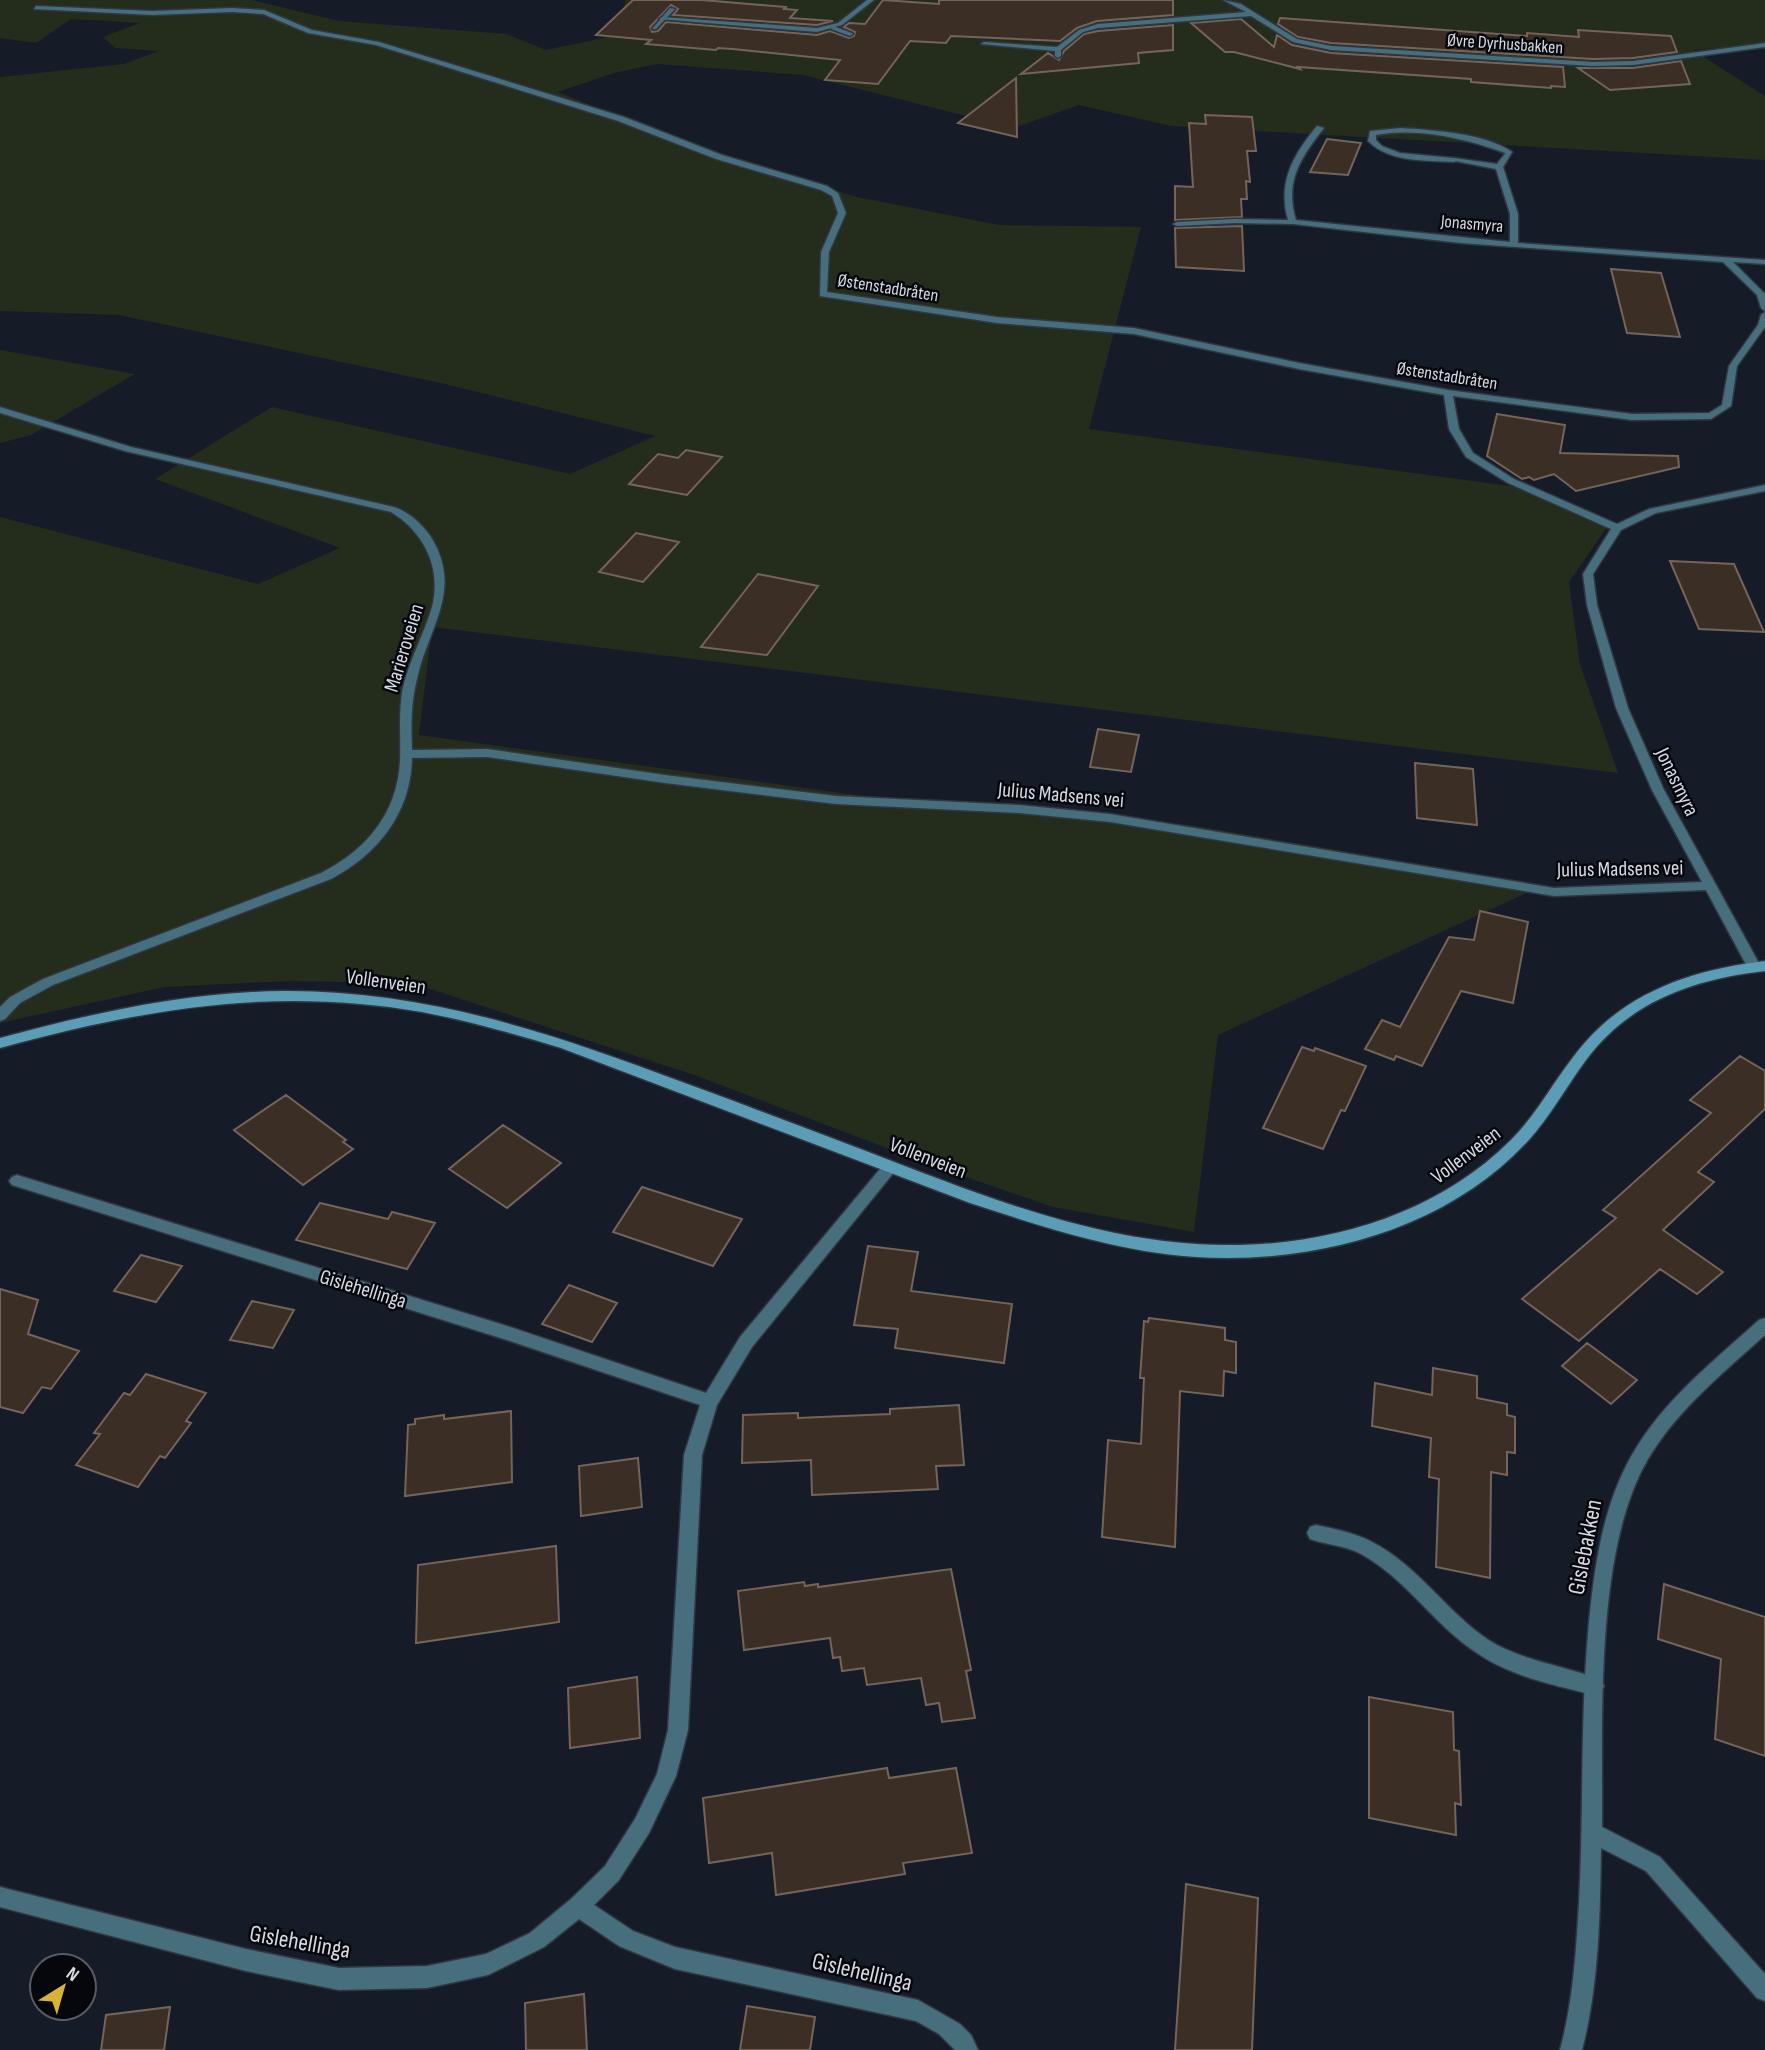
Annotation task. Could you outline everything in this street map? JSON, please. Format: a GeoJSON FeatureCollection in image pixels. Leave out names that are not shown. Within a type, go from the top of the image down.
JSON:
{"type":"FeatureCollection","features":[{"type":"Feature","properties":{"kind":"main road","name":"Vollenveien"},"geometry":{"type":"LineString","coordinates":[[0,1043],[130,1010],[204,999],[306,995],[392,1002],[492,1021],[556,1041],[1045,1223],[1154,1248],[1177,1251],[1245,1251],[1349,1237],[1440,1202],[1477,1178],[1526,1133],[1595,1039],[1631,1009],[1658,993],[1692,979],[1760,966]]}},
{"type":"Feature","properties":{"kind":"street"},"geometry":{"type":"LineString","coordinates":[[833,28],[871,0]]}},
{"type":"Feature","properties":{"kind":"street","name":"Øvre Dyrhusbakken"},"geometry":{"type":"LineString","coordinates":[[1226,0],[1295,41],[1311,46],[1554,63],[1633,63],[1765,44]]}},
{"type":"Feature","properties":{"kind":"street","name":"Østenstadbråten"},"geometry":{"type":"LineString","coordinates":[[36,8],[152,13],[232,10],[264,12],[310,32],[377,43],[610,115],[719,157],[824,188],[835,195],[842,213],[825,252],[823,294],[997,320],[1134,331],[1299,366],[1448,393],[1632,417],[1711,416],[1726,405],[1733,366],[1765,319]]}},
{"type":"Feature","properties":{"kind":"street"},"geometry":{"type":"LineString","coordinates":[[654,28],[672,9]]}},
{"type":"Feature","properties":{"kind":"street"},"geometry":{"type":"LineString","coordinates":[[984,44],[1058,53],[1081,31],[1098,26],[1251,14]]}},
{"type":"Feature","properties":{"kind":"street"},"geometry":{"type":"LineString","coordinates":[[662,19],[817,30],[833,28],[850,34]]}},
{"type":"Feature","properties":{"kind":"street"},"geometry":{"type":"LineString","coordinates":[[1293,222],[1288,184],[1291,169],[1296,156],[1320,128]]}},
{"type":"Feature","properties":{"kind":"street"},"geometry":{"type":"LineString","coordinates":[[1499,167],[1391,153],[1378,148],[1372,141],[1373,133],[1397,130],[1484,141],[1501,146],[1508,152],[1499,167],[1502,187],[1518,225],[1514,245]]}},
{"type":"Feature","properties":{"kind":"street","name":"Jonasmyra"},"geometry":{"type":"LineString","coordinates":[[1177,224],[1293,222],[1514,245],[1765,262]]}},
{"type":"Feature","properties":{"kind":"street"},"geometry":{"type":"LineString","coordinates":[[1726,260],[1761,294],[1765,308]]}},
{"type":"Feature","properties":{"kind":"street"},"geometry":{"type":"LineString","coordinates":[[1448,393],[1454,429],[1469,455],[1511,481],[1617,528],[1653,511],[1765,488]]}},
{"type":"Feature","properties":{"kind":"street","name":"Marieroveien"},"geometry":{"type":"LineString","coordinates":[[0,410],[117,446],[381,506],[412,519],[431,545],[440,589],[434,617],[413,669],[404,713],[406,754],[397,803],[384,830],[359,856],[342,868],[48,982],[15,1000],[0,1016]]}},
{"type":"Feature","properties":{"kind":"street","name":"Jonasmyra"},"geometry":{"type":"LineString","coordinates":[[1617,528],[1588,574],[1592,605],[1627,720],[1658,790],[1710,886],[1760,966]]}},
{"type":"Feature","properties":{"kind":"street","name":"Julius Madsens vei"},"geometry":{"type":"LineString","coordinates":[[406,754],[488,753],[798,796],[1110,818],[1554,892],[1710,886]]}},
{"type":"Feature","properties":{"kind":"street","name":"Gislehellinga"},"geometry":{"type":"LineString","coordinates":[[0,1897],[246,1960],[339,1979],[427,1977],[488,1964],[537,1940],[612,1873],[642,1826],[666,1776],[678,1730],[693,1455],[698,1429],[708,1401],[725,1369],[745,1343],[890,1167]]}},
{"type":"Feature","properties":{"kind":"street","name":"Gislehellinga"},"geometry":{"type":"LineString","coordinates":[[17,1181],[507,1333],[708,1401]]}},
{"type":"Feature","properties":{"kind":"street","name":"Gislebakken"},"geometry":{"type":"LineString","coordinates":[[1571,2050],[1581,2016],[1593,1833],[1594,1686],[1605,1561],[1615,1512],[1632,1472],[1655,1435],[1686,1399],[1765,1325]]}},
{"type":"Feature","properties":{"kind":"street"},"geometry":{"type":"LineString","coordinates":[[1316,1532],[1366,1547],[1381,1557],[1464,1632],[1500,1657],[1522,1667],[1594,1686]]}},
{"type":"Feature","properties":{"kind":"street"},"geometry":{"type":"LineString","coordinates":[[1593,1833],[1653,1864],[1765,1990]]}},
{"type":"Feature","properties":{"kind":"street","name":"Gislehellinga"},"geometry":{"type":"LineString","coordinates":[[578,1906],[626,1939],[675,1958],[918,2011],[943,2023],[963,2041],[968,2050]]}},
{"type":"Feature","properties":{"kind":"green space"},"geometry":{"type":"Polygon","coordinates":[[[0,0],[252,0],[339,21],[507,34],[546,50],[622,34],[625,0],[1765,0],[1765,44],[1693,50],[1765,96],[1765,160],[1171,126],[1079,105],[1014,128],[803,75],[657,64],[614,73],[558,92],[701,150],[857,197],[999,225],[1141,227],[1089,429],[1517,487],[1607,527],[1569,582],[1580,664],[1618,773],[432,627],[419,735],[871,797],[1189,825],[1544,885],[1218,1035],[1194,1232],[1053,1207],[937,1167],[694,1075],[412,983],[289,981],[164,987],[0,1023],[0,517],[258,584],[340,548],[155,479],[272,407],[570,474],[655,436],[445,384],[119,315],[0,311],[0,77],[124,64],[159,51],[115,48],[103,37],[140,23],[71,19],[36,43],[0,38],[0,0]]]}},
{"type":"Feature","properties":{"kind":"green space"},"geometry":{"type":"Polygon","coordinates":[[[0,350],[135,374],[31,435],[0,443],[0,350]]]}},
{"type":"Feature","properties":{"kind":"building"},"geometry":{"type":"Polygon","coordinates":[[[633,0],[702,0],[786,7],[784,9],[797,10],[790,18],[833,21],[817,25],[673,15],[678,9],[671,5],[650,27],[652,32],[658,31],[666,22],[817,35],[830,31],[849,38],[854,36],[855,32],[844,27],[849,23],[865,24],[883,0],[939,4],[939,0],[1173,0],[1173,15],[1097,21],[1077,28],[1060,41],[951,36],[946,43],[910,41],[878,84],[825,80],[840,60],[733,49],[646,44],[651,40],[596,35],[633,0]]]}},
{"type":"Feature","properties":{"kind":"building"},"geometry":{"type":"Polygon","coordinates":[[[1280,18],[1527,36],[1527,33],[1579,37],[1578,30],[1671,36],[1677,52],[1633,58],[1593,59],[1331,43],[1298,37],[1278,24],[1280,18]]]}},
{"type":"Feature","properties":{"kind":"building"},"geometry":{"type":"Polygon","coordinates":[[[1241,19],[1274,47],[1277,35],[1292,45],[1331,53],[1563,67],[1565,87],[1298,67],[1300,69],[1225,52],[1191,23],[1241,19]]]}},
{"type":"Feature","properties":{"kind":"building"},"geometry":{"type":"Polygon","coordinates":[[[1173,25],[1173,50],[1138,53],[1139,63],[1021,74],[1048,53],[1059,60],[1064,51],[1084,34],[1173,25]]]}},
{"type":"Feature","properties":{"kind":"building"},"geometry":{"type":"Polygon","coordinates":[[[1681,61],[1690,84],[1610,90],[1578,68],[1633,68],[1681,61]]]}},
{"type":"Feature","properties":{"kind":"building"},"geometry":{"type":"Polygon","coordinates":[[[1016,78],[1017,137],[958,123],[1016,78]]]}},
{"type":"Feature","properties":{"kind":"building"},"geometry":{"type":"Polygon","coordinates":[[[1205,115],[1252,117],[1256,151],[1247,151],[1250,182],[1246,181],[1247,199],[1241,199],[1242,217],[1175,220],[1175,186],[1193,187],[1189,123],[1206,124],[1205,115]]]}},
{"type":"Feature","properties":{"kind":"building"},"geometry":{"type":"Polygon","coordinates":[[[1327,139],[1361,143],[1348,175],[1310,172],[1327,139]]]}},
{"type":"Feature","properties":{"kind":"building"},"geometry":{"type":"Polygon","coordinates":[[[1242,226],[1244,271],[1176,267],[1175,228],[1242,226]]]}},
{"type":"Feature","properties":{"kind":"building"},"geometry":{"type":"Polygon","coordinates":[[[1611,269],[1661,273],[1680,337],[1627,333],[1611,269]]]}},
{"type":"Feature","properties":{"kind":"building"},"geometry":{"type":"Polygon","coordinates":[[[1497,414],[1565,425],[1560,453],[1678,456],[1679,467],[1576,491],[1554,474],[1534,480],[1529,477],[1522,479],[1487,456],[1497,414]]]}},
{"type":"Feature","properties":{"kind":"building"},"geometry":{"type":"Polygon","coordinates":[[[686,450],[722,457],[687,495],[629,484],[658,454],[678,458],[686,450]]]}},
{"type":"Feature","properties":{"kind":"building"},"geometry":{"type":"Polygon","coordinates":[[[636,533],[679,542],[643,582],[599,572],[636,533]]]}},
{"type":"Feature","properties":{"kind":"building"},"geometry":{"type":"Polygon","coordinates":[[[1670,561],[1734,564],[1764,632],[1699,629],[1670,561]]]}},
{"type":"Feature","properties":{"kind":"building"},"geometry":{"type":"Polygon","coordinates":[[[758,574],[818,586],[767,655],[701,647],[758,574]]]}},
{"type":"Feature","properties":{"kind":"building"},"geometry":{"type":"Polygon","coordinates":[[[1098,729],[1139,735],[1131,772],[1090,767],[1098,729]]]}},
{"type":"Feature","properties":{"kind":"building"},"geometry":{"type":"Polygon","coordinates":[[[1415,763],[1473,769],[1477,825],[1417,818],[1415,763]]]}},
{"type":"Feature","properties":{"kind":"building"},"geometry":{"type":"Polygon","coordinates":[[[1480,911],[1528,922],[1513,1003],[1461,991],[1422,1066],[1396,1056],[1394,1060],[1365,1049],[1382,1020],[1400,1027],[1449,937],[1474,940],[1480,911]]]}},
{"type":"Feature","properties":{"kind":"building"},"geometry":{"type":"Polygon","coordinates":[[[1302,1047],[1314,1051],[1315,1048],[1366,1066],[1323,1149],[1263,1128],[1302,1047]]]}},
{"type":"Feature","properties":{"kind":"building"},"geometry":{"type":"Polygon","coordinates":[[[1740,1056],[1765,1071],[1765,1109],[1698,1172],[1714,1182],[1663,1230],[1723,1272],[1697,1294],[1660,1269],[1579,1341],[1522,1299],[1616,1218],[1603,1210],[1711,1113],[1690,1100],[1740,1056]]]}},
{"type":"Feature","properties":{"kind":"building"},"geometry":{"type":"Polygon","coordinates":[[[286,1095],[346,1140],[343,1142],[353,1149],[303,1185],[234,1130],[286,1095]]]}},
{"type":"Feature","properties":{"kind":"building"},"geometry":{"type":"Polygon","coordinates":[[[503,1125],[561,1163],[507,1208],[449,1169],[503,1125]]]}},
{"type":"Feature","properties":{"kind":"building"},"geometry":{"type":"Polygon","coordinates":[[[642,1187],[742,1219],[713,1266],[613,1232],[642,1187]]]}},
{"type":"Feature","properties":{"kind":"building"},"geometry":{"type":"Polygon","coordinates":[[[320,1203],[388,1219],[392,1212],[435,1223],[407,1269],[296,1240],[320,1203]]]}},
{"type":"Feature","properties":{"kind":"building"},"geometry":{"type":"Polygon","coordinates":[[[868,1246],[918,1252],[911,1291],[1012,1304],[1004,1363],[895,1348],[898,1329],[854,1325],[868,1246]]]}},
{"type":"Feature","properties":{"kind":"building"},"geometry":{"type":"Polygon","coordinates":[[[141,1255],[182,1266],[156,1302],[114,1291],[141,1255]]]}},
{"type":"Feature","properties":{"kind":"building"},"geometry":{"type":"Polygon","coordinates":[[[569,1285],[617,1303],[592,1342],[542,1324],[569,1285]]]}},
{"type":"Feature","properties":{"kind":"building"},"geometry":{"type":"Polygon","coordinates":[[[0,1289],[38,1300],[28,1334],[79,1351],[51,1389],[42,1387],[23,1413],[0,1407],[0,1289]]]}},
{"type":"Feature","properties":{"kind":"building"},"geometry":{"type":"Polygon","coordinates":[[[252,1301],[294,1310],[273,1348],[230,1340],[252,1301]]]}},
{"type":"Feature","properties":{"kind":"building"},"geometry":{"type":"Polygon","coordinates":[[[1149,1318],[1225,1328],[1225,1340],[1236,1342],[1236,1373],[1224,1371],[1223,1396],[1180,1391],[1175,1547],[1102,1537],[1108,1440],[1141,1444],[1144,1378],[1140,1378],[1144,1321],[1148,1322],[1149,1318]]]}},
{"type":"Feature","properties":{"kind":"building"},"geometry":{"type":"Polygon","coordinates":[[[1587,1343],[1637,1380],[1611,1404],[1562,1366],[1587,1343]]]}},
{"type":"Feature","properties":{"kind":"building"},"geometry":{"type":"Polygon","coordinates":[[[1433,1368],[1477,1376],[1477,1398],[1507,1404],[1507,1415],[1515,1417],[1515,1453],[1507,1452],[1507,1475],[1491,1472],[1490,1578],[1436,1567],[1439,1479],[1429,1477],[1431,1438],[1372,1426],[1375,1383],[1432,1395],[1433,1368]]]}},
{"type":"Feature","properties":{"kind":"building"},"geometry":{"type":"Polygon","coordinates":[[[146,1374],[206,1393],[186,1421],[191,1423],[165,1458],[160,1456],[138,1487],[76,1465],[100,1434],[94,1433],[124,1393],[130,1395],[146,1374]]]}},
{"type":"Feature","properties":{"kind":"building"},"geometry":{"type":"Polygon","coordinates":[[[959,1405],[964,1465],[936,1466],[938,1489],[812,1495],[811,1460],[742,1463],[743,1415],[798,1413],[798,1418],[890,1414],[890,1409],[959,1405]]]}},
{"type":"Feature","properties":{"kind":"building"},"geometry":{"type":"Polygon","coordinates":[[[511,1411],[512,1482],[405,1496],[408,1425],[415,1424],[415,1419],[444,1415],[444,1419],[511,1411]]]}},
{"type":"Feature","properties":{"kind":"building"},"geometry":{"type":"Polygon","coordinates":[[[638,1458],[642,1507],[581,1516],[579,1466],[638,1458]]]}},
{"type":"Feature","properties":{"kind":"building"},"geometry":{"type":"Polygon","coordinates":[[[556,1546],[559,1622],[416,1643],[418,1565],[556,1546]]]}},
{"type":"Feature","properties":{"kind":"building"},"geometry":{"type":"Polygon","coordinates":[[[951,1569],[971,1670],[966,1671],[975,1718],[942,1722],[939,1703],[926,1705],[921,1678],[867,1685],[864,1668],[842,1671],[840,1657],[833,1658],[830,1638],[744,1650],[738,1591],[804,1582],[805,1586],[818,1584],[818,1587],[951,1569]]]}},
{"type":"Feature","properties":{"kind":"building"},"geometry":{"type":"Polygon","coordinates":[[[1664,1584],[1765,1617],[1765,1756],[1715,1739],[1721,1659],[1658,1639],[1664,1584]]]}},
{"type":"Feature","properties":{"kind":"building"},"geometry":{"type":"Polygon","coordinates":[[[637,1677],[640,1738],[570,1748],[568,1688],[637,1677]]]}},
{"type":"Feature","properties":{"kind":"building"},"geometry":{"type":"Polygon","coordinates":[[[1369,1697],[1453,1712],[1454,1750],[1459,1751],[1461,1805],[1455,1803],[1456,1835],[1369,1818],[1369,1697]]]}},
{"type":"Feature","properties":{"kind":"building"},"geometry":{"type":"Polygon","coordinates":[[[887,1768],[889,1778],[956,1768],[972,1853],[903,1863],[905,1874],[776,1895],[772,1853],[709,1863],[703,1798],[887,1768]]]}},
{"type":"Feature","properties":{"kind":"building"},"geometry":{"type":"Polygon","coordinates":[[[1186,1884],[1258,1898],[1252,2050],[1175,2050],[1186,1884]]]}},
{"type":"Feature","properties":{"kind":"building"},"geometry":{"type":"Polygon","coordinates":[[[584,1994],[587,2050],[526,2050],[525,2003],[584,1994]]]}},
{"type":"Feature","properties":{"kind":"building"},"geometry":{"type":"Polygon","coordinates":[[[747,2006],[815,2017],[810,2050],[740,2050],[747,2006]]]}},
{"type":"Feature","properties":{"kind":"building"},"geometry":{"type":"Polygon","coordinates":[[[170,2007],[164,2050],[101,2050],[106,2015],[170,2007]]]}}]}
